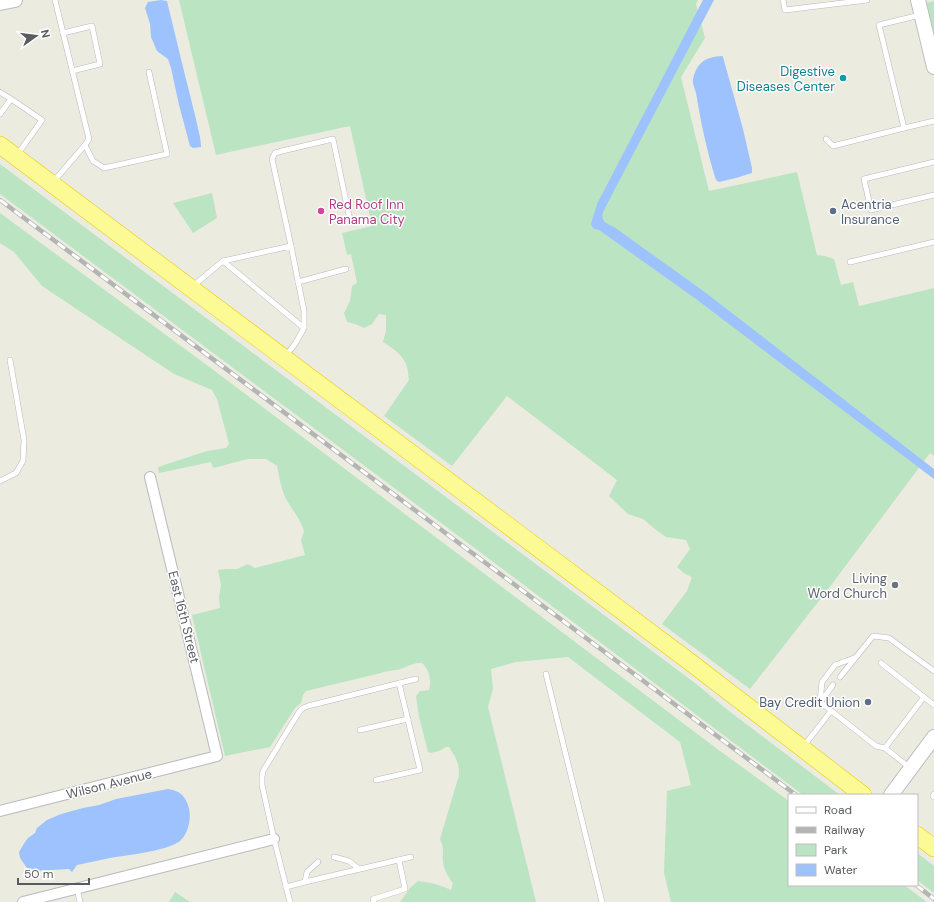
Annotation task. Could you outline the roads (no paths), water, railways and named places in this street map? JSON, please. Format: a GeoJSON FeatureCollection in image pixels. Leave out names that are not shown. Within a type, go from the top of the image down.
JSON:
{"type":"FeatureCollection","features":[{"type":"Feature","properties":{"kind":"highway"},"geometry":{"type":"LineString","coordinates":[[0,145],[690,662],[862,794]]}},
{"type":"Feature","properties":{"kind":"main road"},"geometry":{"type":"LineString","coordinates":[[0,3],[15,0]]}},
{"type":"Feature","properties":{"kind":"main road"},"geometry":{"type":"LineString","coordinates":[[918,0],[934,67]]}},
{"type":"Feature","properties":{"kind":"main road"},"geometry":{"type":"LineString","coordinates":[[892,794],[934,737]]}},
{"type":"Feature","properties":{"kind":"street","name":"East 16th Street"},"geometry":{"type":"LineString","coordinates":[[150,477],[217,756]]}},
{"type":"Feature","properties":{"kind":"street","name":"Wilson Avenue"},"geometry":{"type":"LineString","coordinates":[[0,811],[217,756]]}},
{"type":"Feature","properties":{"kind":"street"},"geometry":{"type":"LineString","coordinates":[[23,902],[274,839]]}},
{"type":"Feature","properties":{"kind":"lane"},"geometry":{"type":"LineString","coordinates":[[52,184],[85,146],[89,139],[55,0]]}},
{"type":"Feature","properties":{"kind":"lane"},"geometry":{"type":"LineString","coordinates":[[783,0],[785,10],[867,0]]}},
{"type":"Feature","properties":{"kind":"lane"},"geometry":{"type":"LineString","coordinates":[[904,128],[878,25],[921,15]]}},
{"type":"Feature","properties":{"kind":"lane"},"geometry":{"type":"LineString","coordinates":[[63,33],[92,26],[100,64],[72,71]]}},
{"type":"Feature","properties":{"kind":"lane"},"geometry":{"type":"LineString","coordinates":[[85,146],[93,161],[104,168],[167,154],[149,72]]}},
{"type":"Feature","properties":{"kind":"lane"},"geometry":{"type":"LineString","coordinates":[[0,92],[42,120],[16,156]]}},
{"type":"Feature","properties":{"kind":"lane"},"geometry":{"type":"LineString","coordinates":[[0,114],[11,99]]}},
{"type":"Feature","properties":{"kind":"lane"},"geometry":{"type":"LineString","coordinates":[[826,139],[833,146],[934,121]]}},
{"type":"Feature","properties":{"kind":"lane"},"geometry":{"type":"LineString","coordinates":[[284,357],[304,328],[304,311],[272,159],[275,153],[282,150],[333,139],[350,220]]}},
{"type":"Feature","properties":{"kind":"lane"},"geometry":{"type":"LineString","coordinates":[[934,162],[864,179],[871,210],[934,195]]}},
{"type":"Feature","properties":{"kind":"lane"},"geometry":{"type":"LineString","coordinates":[[850,262],[934,242]]}},
{"type":"Feature","properties":{"kind":"lane"},"geometry":{"type":"LineString","coordinates":[[192,288],[223,260],[291,246]]}},
{"type":"Feature","properties":{"kind":"lane"},"geometry":{"type":"LineString","coordinates":[[223,260],[304,328]]}},
{"type":"Feature","properties":{"kind":"lane"},"geometry":{"type":"LineString","coordinates":[[298,282],[346,269]]}},
{"type":"Feature","properties":{"kind":"lane"},"geometry":{"type":"LineString","coordinates":[[0,481],[16,473],[23,461],[24,440],[10,360]]}},
{"type":"Feature","properties":{"kind":"lane"},"geometry":{"type":"LineString","coordinates":[[840,677],[873,636],[889,638],[934,671]]}},
{"type":"Feature","properties":{"kind":"lane"},"geometry":{"type":"LineString","coordinates":[[820,702],[822,682],[835,665],[855,658]]}},
{"type":"Feature","properties":{"kind":"lane"},"geometry":{"type":"LineString","coordinates":[[881,663],[934,705]]}},
{"type":"Feature","properties":{"kind":"lane"},"geometry":{"type":"LineString","coordinates":[[546,674],[602,902]]}},
{"type":"Feature","properties":{"kind":"lane"},"geometry":{"type":"LineString","coordinates":[[290,902],[274,839],[262,777],[263,772],[299,712],[303,708],[416,679]]}},
{"type":"Feature","properties":{"kind":"lane"},"geometry":{"type":"LineString","coordinates":[[376,780],[420,770],[399,683]]}},
{"type":"Feature","properties":{"kind":"lane"},"geometry":{"type":"LineString","coordinates":[[820,702],[833,685]]}},
{"type":"Feature","properties":{"kind":"lane"},"geometry":{"type":"LineString","coordinates":[[885,748],[924,697]]}},
{"type":"Feature","properties":{"kind":"lane"},"geometry":{"type":"LineString","coordinates":[[820,702],[876,746],[885,748],[911,768]]}},
{"type":"Feature","properties":{"kind":"lane"},"geometry":{"type":"LineString","coordinates":[[802,748],[830,711]]}},
{"type":"Feature","properties":{"kind":"lane"},"geometry":{"type":"LineString","coordinates":[[360,730],[408,719]]}},
{"type":"Feature","properties":{"kind":"lane"},"geometry":{"type":"LineString","coordinates":[[334,857],[349,862],[359,869]]}},
{"type":"Feature","properties":{"kind":"lane"},"geometry":{"type":"LineString","coordinates":[[286,888],[305,882],[411,857]]}},
{"type":"Feature","properties":{"kind":"lane"},"geometry":{"type":"LineString","coordinates":[[374,902],[373,898],[405,889],[399,860]]}},
{"type":"Feature","properties":{"kind":"lane"},"geometry":{"type":"LineString","coordinates":[[305,882],[307,872],[318,862]]}},
{"type":"Feature","properties":{"kind":"lane"},"geometry":{"type":"LineString","coordinates":[[77,888],[80,902]]}},
{"type":"Feature","properties":{"kind":"water"},"geometry":{"type":"Polygon","coordinates":[[[161,0],[167,1],[195,115],[201,147],[193,148],[190,146],[168,59],[157,51],[151,37],[150,24],[145,8],[148,2],[161,0]]]}},
{"type":"Feature","properties":{"kind":"water"},"geometry":{"type":"Polygon","coordinates":[[[703,0],[714,0],[605,208],[602,215],[603,218],[605,222],[706,293],[934,469],[934,479],[696,299],[591,225],[597,204],[703,0]]]}},
{"type":"Feature","properties":{"kind":"water"},"geometry":{"type":"Polygon","coordinates":[[[722,56],[743,129],[752,173],[719,182],[716,180],[704,137],[693,81],[697,68],[703,62],[707,59],[722,56]]]}},
{"type":"Feature","properties":{"kind":"water"},"geometry":{"type":"Polygon","coordinates":[[[168,789],[178,792],[183,796],[190,814],[188,828],[184,837],[175,844],[158,850],[77,865],[72,872],[69,869],[34,871],[27,868],[20,858],[19,852],[25,842],[35,833],[37,828],[47,820],[61,814],[99,805],[116,799],[168,789]]]}},
{"type":"Feature","properties":{"kind":"railway"},"geometry":{"type":"LineString","coordinates":[[0,200],[795,794]]}},
{"type":"Feature","properties":{"kind":"railway"},"geometry":{"type":"LineString","coordinates":[[917,886],[934,899]]}},
{"type":"Feature","properties":{"kind":"place","name":"Digestive Diseases Center"},"geometry":{"type":"Point","coordinates":[843,78]}},
{"type":"Feature","properties":{"kind":"place","name":"Red Roof Inn Panama City"},"geometry":{"type":"Point","coordinates":[321,211]}},
{"type":"Feature","properties":{"kind":"place","name":"Acentria Insurance"},"geometry":{"type":"Point","coordinates":[833,211]}},
{"type":"Feature","properties":{"kind":"place","name":"Living Word Church"},"geometry":{"type":"Point","coordinates":[895,585]}},
{"type":"Feature","properties":{"kind":"place","name":"Bay Credit Union"},"geometry":{"type":"Point","coordinates":[868,702]}}]}
